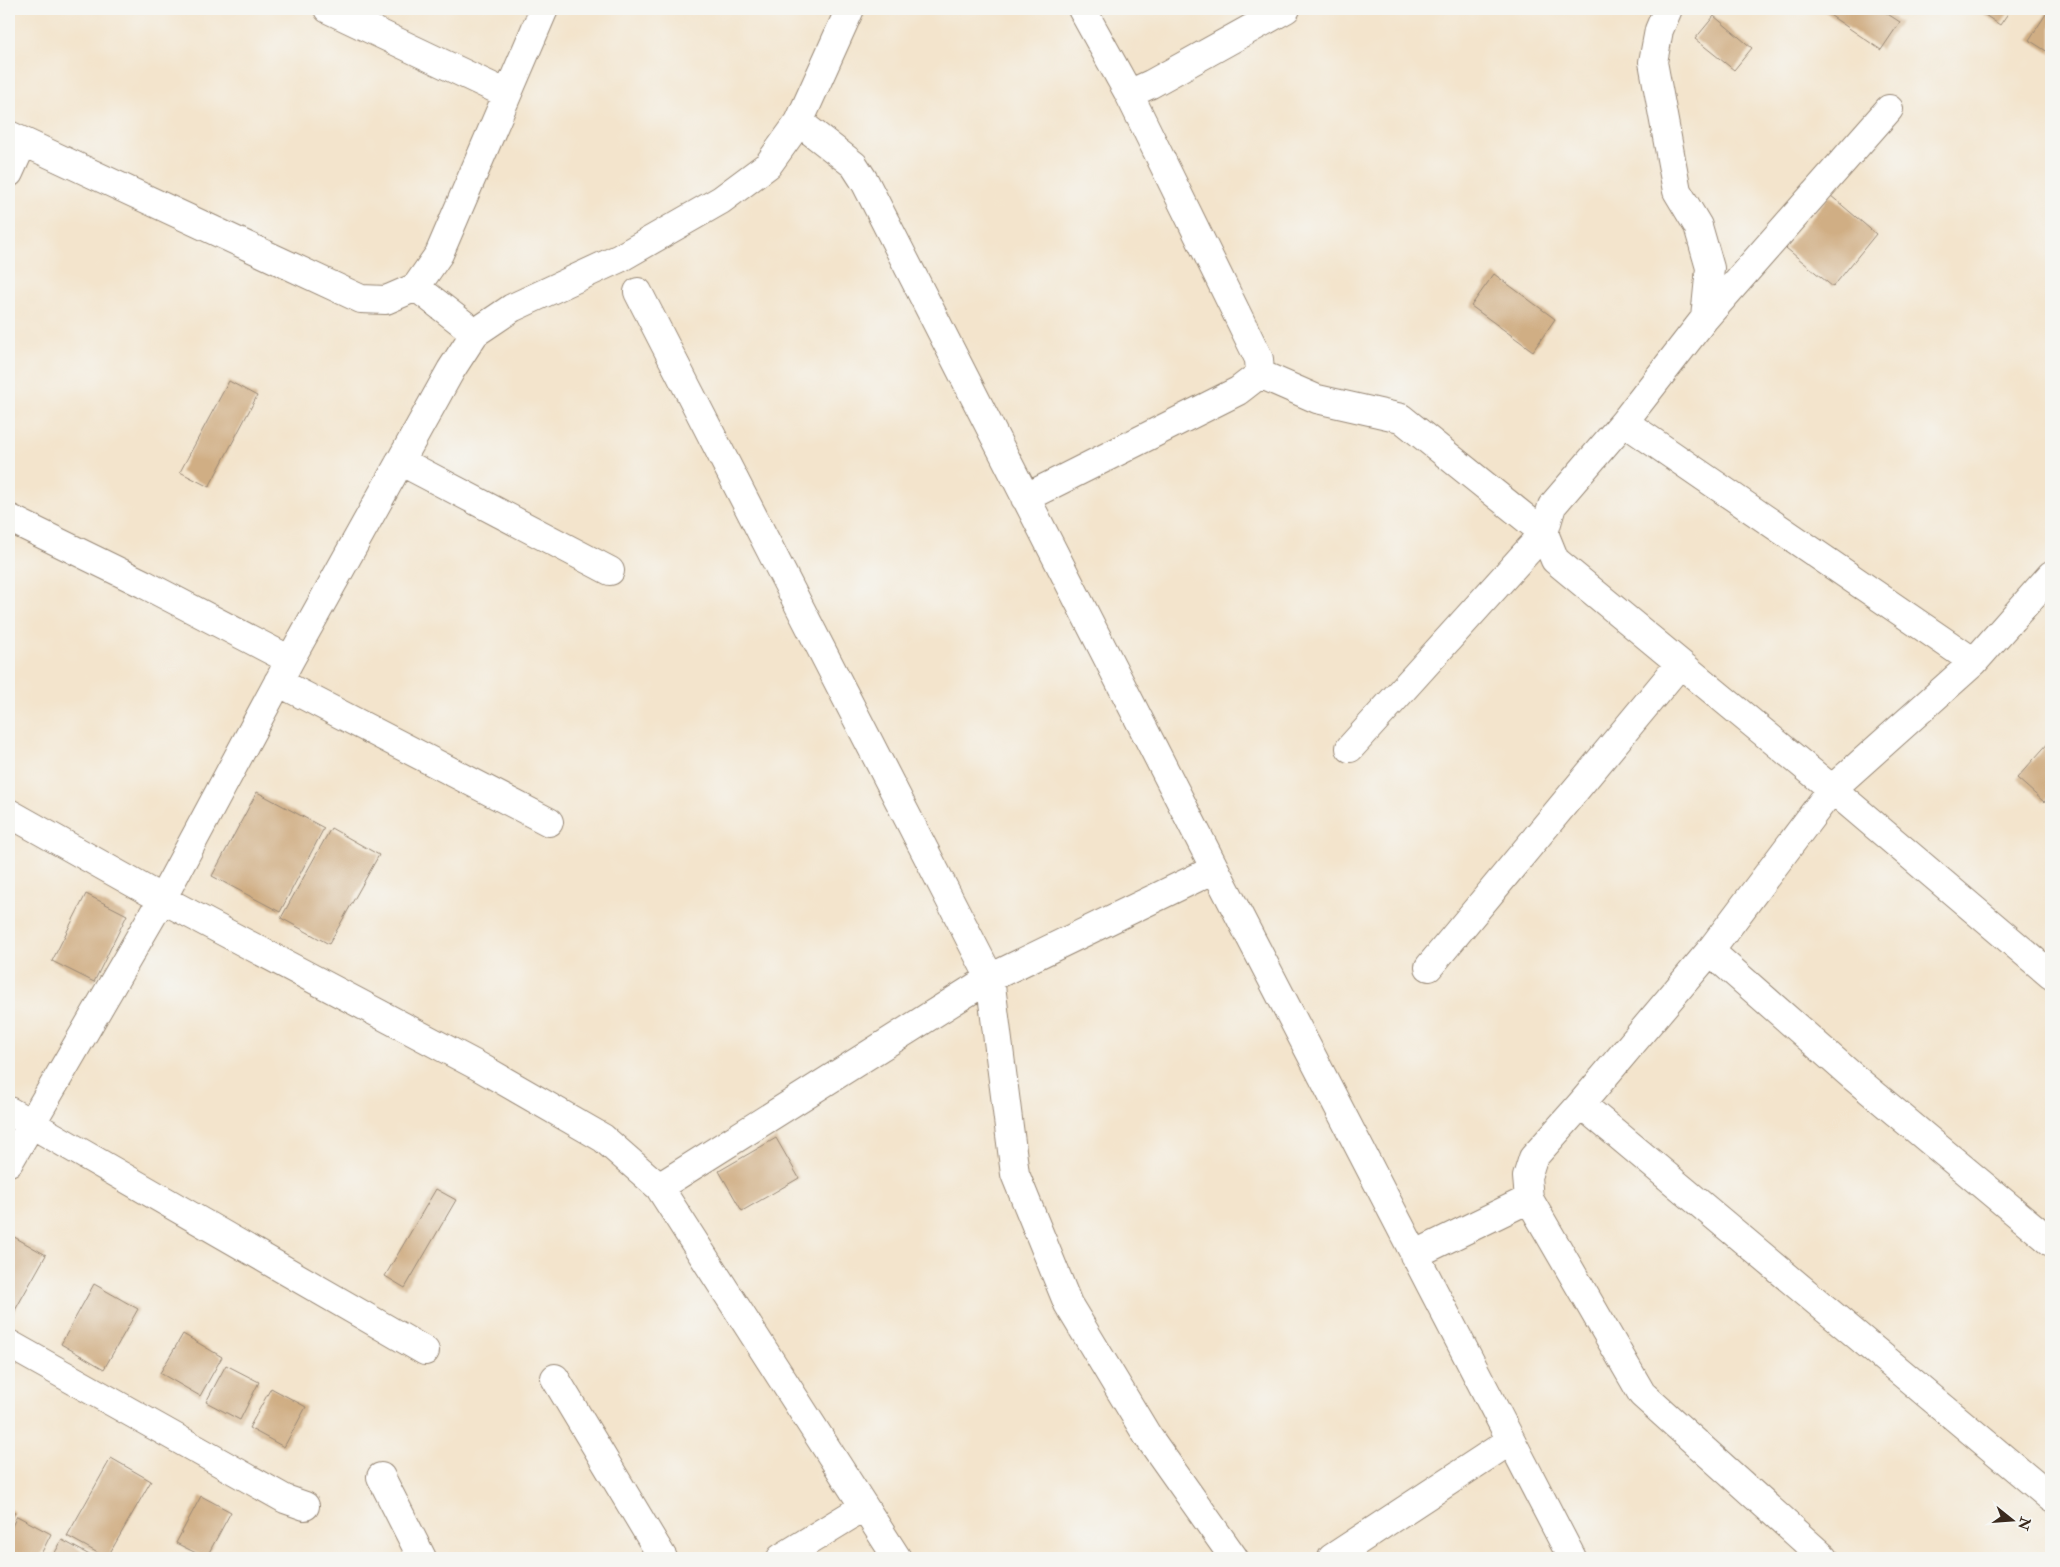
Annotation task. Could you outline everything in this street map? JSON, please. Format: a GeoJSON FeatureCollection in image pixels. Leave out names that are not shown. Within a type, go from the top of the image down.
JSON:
{"type":"FeatureCollection","features":[{"type":"Feature","properties":{"kind":"street"},"geometry":{"type":"LineString","coordinates":[[328,9],[507,94]]}},
{"type":"Feature","properties":{"kind":"street"},"geometry":{"type":"LineString","coordinates":[[9,173],[16,138],[361,300],[386,300],[416,287],[439,254],[544,9]]}},
{"type":"Feature","properties":{"kind":"street"},"geometry":{"type":"LineString","coordinates":[[9,1162],[20,1118],[162,899],[284,671],[450,370],[476,333],[512,308],[620,258],[721,200],[768,165],[800,122],[850,9]]}},
{"type":"Feature","properties":{"kind":"street"},"geometry":{"type":"LineString","coordinates":[[1082,9],[1129,94],[1259,359],[1260,374]]}},
{"type":"Feature","properties":{"kind":"street"},"geometry":{"type":"LineString","coordinates":[[1129,94],[1151,84],[1286,9]]}},
{"type":"Feature","properties":{"kind":"street"},"geometry":{"type":"LineString","coordinates":[[1668,9],[1659,30],[1653,62],[1677,191],[1698,226],[1710,268],[1705,318]]}},
{"type":"Feature","properties":{"kind":"street"},"geometry":{"type":"LineString","coordinates":[[1350,748],[1544,533],[1552,506],[1624,422],[1705,318],[1889,109]]}},
{"type":"Feature","properties":{"kind":"street"},"geometry":{"type":"LineString","coordinates":[[800,122],[854,165],[865,182],[1215,869],[1572,1558]]}},
{"type":"Feature","properties":{"kind":"street"},"geometry":{"type":"LineString","coordinates":[[416,287],[476,333]]}},
{"type":"Feature","properties":{"kind":"street"},"geometry":{"type":"LineString","coordinates":[[638,292],[990,978],[1015,1174],[1068,1304],[1147,1435],[1234,1558]]}},
{"type":"Feature","properties":{"kind":"street"},"geometry":{"type":"LineString","coordinates":[[1025,498],[1238,391],[1260,374]]}},
{"type":"Feature","properties":{"kind":"street"},"geometry":{"type":"LineString","coordinates":[[1260,374],[1317,399],[1401,418],[1544,533],[1555,560],[1832,789],[2051,974]]}},
{"type":"Feature","properties":{"kind":"street"},"geometry":{"type":"LineString","coordinates":[[1624,422],[1974,662]]}},
{"type":"Feature","properties":{"kind":"street"},"geometry":{"type":"LineString","coordinates":[[400,461],[610,571]]}},
{"type":"Feature","properties":{"kind":"street"},"geometry":{"type":"LineString","coordinates":[[9,518],[144,584],[284,671],[548,822]]}},
{"type":"Feature","properties":{"kind":"street"},"geometry":{"type":"LineString","coordinates":[[1824,1558],[1642,1394],[1529,1199],[1527,1177],[1533,1158],[1581,1104],[1710,950],[1832,789],[1974,662],[2051,575]]}},
{"type":"Feature","properties":{"kind":"street"},"geometry":{"type":"LineString","coordinates":[[1429,967],[1680,664]]}},
{"type":"Feature","properties":{"kind":"street"},"geometry":{"type":"LineString","coordinates":[[9,813],[162,899],[478,1066],[603,1138],[659,1187],[897,1558]]}},
{"type":"Feature","properties":{"kind":"street"},"geometry":{"type":"LineString","coordinates":[[659,1187],[990,978],[1215,869]]}},
{"type":"Feature","properties":{"kind":"street"},"geometry":{"type":"LineString","coordinates":[[1710,950],[1851,1075],[2051,1242]]}},
{"type":"Feature","properties":{"kind":"street"},"geometry":{"type":"LineString","coordinates":[[1581,1104],[2051,1498]]}},
{"type":"Feature","properties":{"kind":"street"},"geometry":{"type":"LineString","coordinates":[[20,1118],[425,1351]]}},
{"type":"Feature","properties":{"kind":"street"},"geometry":{"type":"LineString","coordinates":[[1414,1255],[1529,1199]]}},
{"type":"Feature","properties":{"kind":"street"},"geometry":{"type":"LineString","coordinates":[[9,1344],[285,1499],[305,1506]]}},
{"type":"Feature","properties":{"kind":"street"},"geometry":{"type":"LineString","coordinates":[[555,1378],[663,1558]]}},
{"type":"Feature","properties":{"kind":"street"},"geometry":{"type":"LineString","coordinates":[[1332,1558],[1510,1441]]}},
{"type":"Feature","properties":{"kind":"street"},"geometry":{"type":"LineString","coordinates":[[381,1478],[422,1558]]}},
{"type":"Feature","properties":{"kind":"street"},"geometry":{"type":"LineString","coordinates":[[781,1558],[864,1506]]}},
{"type":"Feature","properties":{"kind":"building"},"geometry":{"type":"Polygon","coordinates":[[[1821,9],[1880,9],[1900,22],[1881,50],[1821,9]]]}},
{"type":"Feature","properties":{"kind":"building"},"geometry":{"type":"Polygon","coordinates":[[[1976,9],[2011,9],[2000,25],[1976,9]]]}},
{"type":"Feature","properties":{"kind":"building"},"geometry":{"type":"Polygon","coordinates":[[[2048,11],[2051,13],[2051,54],[2029,40],[2048,11]]]}},
{"type":"Feature","properties":{"kind":"building"},"geometry":{"type":"Polygon","coordinates":[[[1714,16],[1752,48],[1734,70],[1695,39],[1714,16]]]}},
{"type":"Feature","properties":{"kind":"building"},"geometry":{"type":"Polygon","coordinates":[[[1830,195],[1876,234],[1833,287],[1786,248],[1830,195]]]}},
{"type":"Feature","properties":{"kind":"building"},"geometry":{"type":"Polygon","coordinates":[[[1494,274],[1555,319],[1533,351],[1471,306],[1494,274]]]}},
{"type":"Feature","properties":{"kind":"building"},"geometry":{"type":"Polygon","coordinates":[[[229,381],[257,396],[209,487],[180,472],[229,381]]]}},
{"type":"Feature","properties":{"kind":"building"},"geometry":{"type":"Polygon","coordinates":[[[2051,740],[2051,794],[2044,802],[2017,778],[2051,740]]]}},
{"type":"Feature","properties":{"kind":"building"},"geometry":{"type":"Polygon","coordinates":[[[257,792],[324,828],[280,912],[212,876],[257,792]]]}},
{"type":"Feature","properties":{"kind":"building"},"geometry":{"type":"Polygon","coordinates":[[[331,828],[379,855],[329,944],[281,918],[331,828]]]}},
{"type":"Feature","properties":{"kind":"building"},"geometry":{"type":"Polygon","coordinates":[[[86,894],[127,915],[94,982],[52,961],[86,894]]]}},
{"type":"Feature","properties":{"kind":"building"},"geometry":{"type":"Polygon","coordinates":[[[776,1138],[799,1178],[742,1211],[719,1171],[776,1138]]]}},
{"type":"Feature","properties":{"kind":"building"},"geometry":{"type":"Polygon","coordinates":[[[436,1189],[456,1200],[405,1288],[385,1276],[436,1189]]]}},
{"type":"Feature","properties":{"kind":"building"},"geometry":{"type":"Polygon","coordinates":[[[9,1234],[46,1255],[9,1321],[9,1234]]]}},
{"type":"Feature","properties":{"kind":"building"},"geometry":{"type":"Polygon","coordinates":[[[94,1284],[138,1309],[104,1369],[61,1344],[94,1284]]]}},
{"type":"Feature","properties":{"kind":"building"},"geometry":{"type":"Polygon","coordinates":[[[183,1334],[222,1357],[200,1396],[160,1373],[183,1334]]]}},
{"type":"Feature","properties":{"kind":"building"},"geometry":{"type":"Polygon","coordinates":[[[226,1365],[259,1382],[240,1420],[206,1402],[226,1365]]]}},
{"type":"Feature","properties":{"kind":"building"},"geometry":{"type":"Polygon","coordinates":[[[271,1388],[306,1407],[284,1447],[249,1428],[271,1388]]]}},
{"type":"Feature","properties":{"kind":"building"},"geometry":{"type":"Polygon","coordinates":[[[111,1458],[151,1481],[107,1558],[67,1536],[111,1458]]]}},
{"type":"Feature","properties":{"kind":"building"},"geometry":{"type":"Polygon","coordinates":[[[201,1496],[231,1512],[206,1558],[176,1543],[201,1496]]]}},
{"type":"Feature","properties":{"kind":"building"},"geometry":{"type":"Polygon","coordinates":[[[9,1509],[15,1512],[9,1524],[9,1509]]]}},
{"type":"Feature","properties":{"kind":"building"},"geometry":{"type":"Polygon","coordinates":[[[17,1516],[51,1534],[39,1558],[9,1558],[9,1532],[17,1516]]]}},
{"type":"Feature","properties":{"kind":"building"},"geometry":{"type":"Polygon","coordinates":[[[62,1540],[95,1558],[52,1558],[62,1540]]]}}]}
